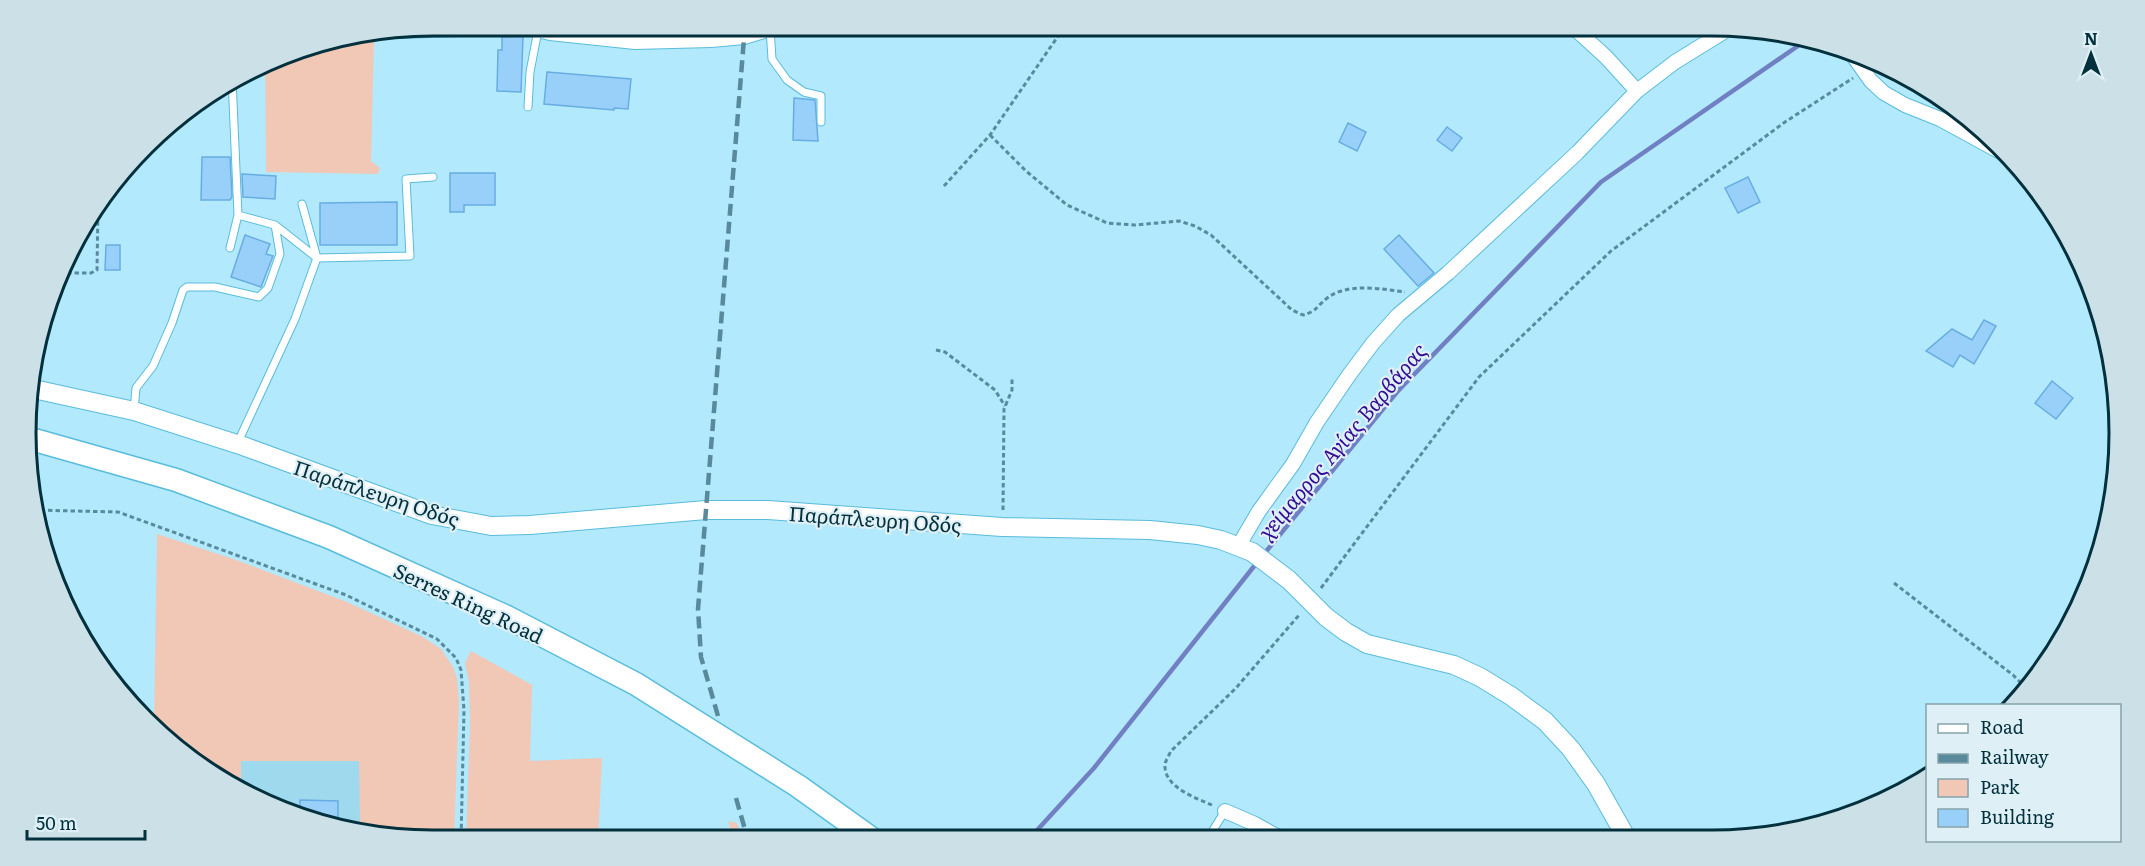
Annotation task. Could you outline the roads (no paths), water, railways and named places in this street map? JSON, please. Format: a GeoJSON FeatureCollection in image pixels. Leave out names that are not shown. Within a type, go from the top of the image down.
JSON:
{"type":"FeatureCollection","features":[{"type":"Feature","properties":{"kind":"main road","name":"Serres Ring Road"},"geometry":{"type":"LineString","coordinates":[[36,440],[176,480],[209,492],[328,537],[507,617],[636,684],[798,786],[859,830]]}},
{"type":"Feature","properties":{"kind":"street"},"geometry":{"type":"LineString","coordinates":[[586,36],[635,42],[711,40],[747,36]]}},
{"type":"Feature","properties":{"kind":"street"},"geometry":{"type":"LineString","coordinates":[[1583,36],[1637,91]]}},
{"type":"Feature","properties":{"kind":"street"},"geometry":{"type":"LineString","coordinates":[[1245,549],[1259,511],[1293,464],[1317,422],[1373,343],[1398,315],[1448,273],[1584,146],[1637,91],[1717,36]]}},
{"type":"Feature","properties":{"kind":"street"},"geometry":{"type":"LineString","coordinates":[[1859,64],[1884,93],[1905,105],[1941,119],[1980,141]]}},
{"type":"Feature","properties":{"kind":"street","name":"Παράπλευρη Οδός"},"geometry":{"type":"LineString","coordinates":[[38,390],[134,411],[237,444],[432,515],[491,526],[530,525],[706,510],[745,510],[807,512],[1002,527],[1174,531],[1221,540],[1245,549],[1289,580],[1310,602],[1346,632],[1367,644],[1454,665],[1512,696],[1545,721],[1571,749],[1596,784],[1622,830]]}},
{"type":"Feature","properties":{"kind":"street"},"geometry":{"type":"LineString","coordinates":[[1225,811],[1266,830]]}},
{"type":"Feature","properties":{"kind":"lane"},"geometry":{"type":"LineString","coordinates":[[528,106],[537,36]]}},
{"type":"Feature","properties":{"kind":"lane"},"geometry":{"type":"LineString","coordinates":[[773,36],[772,59],[787,80],[804,92],[821,96],[821,122]]}},
{"type":"Feature","properties":{"kind":"lane"},"geometry":{"type":"LineString","coordinates":[[230,248],[238,215],[232,90]]}},
{"type":"Feature","properties":{"kind":"lane"},"geometry":{"type":"LineString","coordinates":[[238,215],[275,225],[317,258],[410,256],[406,179],[433,177]]}},
{"type":"Feature","properties":{"kind":"lane"},"geometry":{"type":"LineString","coordinates":[[237,444],[295,319],[317,258],[302,204]]}},
{"type":"Feature","properties":{"kind":"lane"},"geometry":{"type":"LineString","coordinates":[[134,411],[136,388],[153,366],[183,290],[187,287],[215,287],[259,297],[268,288],[280,254],[275,225]]}},
{"type":"Feature","properties":{"kind":"lane"},"geometry":{"type":"LineString","coordinates":[[1213,830],[1225,811]]}},
{"type":"Feature","properties":{"kind":"waterway","name":"χείμαρρος Αγίας Βαρβάρας"},"geometry":{"type":"LineString","coordinates":[[1264,554],[1397,392],[1601,182],[1798,46]]}},
{"type":"Feature","properties":{"kind":"waterway","name":"χείμαρρος Αγίας Βαρβάρας"},"geometry":{"type":"LineString","coordinates":[[1037,830],[1094,768],[1259,560]]}},
{"type":"Feature","properties":{"kind":"railway"},"geometry":{"type":"LineString","coordinates":[[718,716],[701,657],[698,609],[744,36]]}},
{"type":"Feature","properties":{"kind":"railway"},"geometry":{"type":"LineString","coordinates":[[736,798],[745,830]]}}]}
